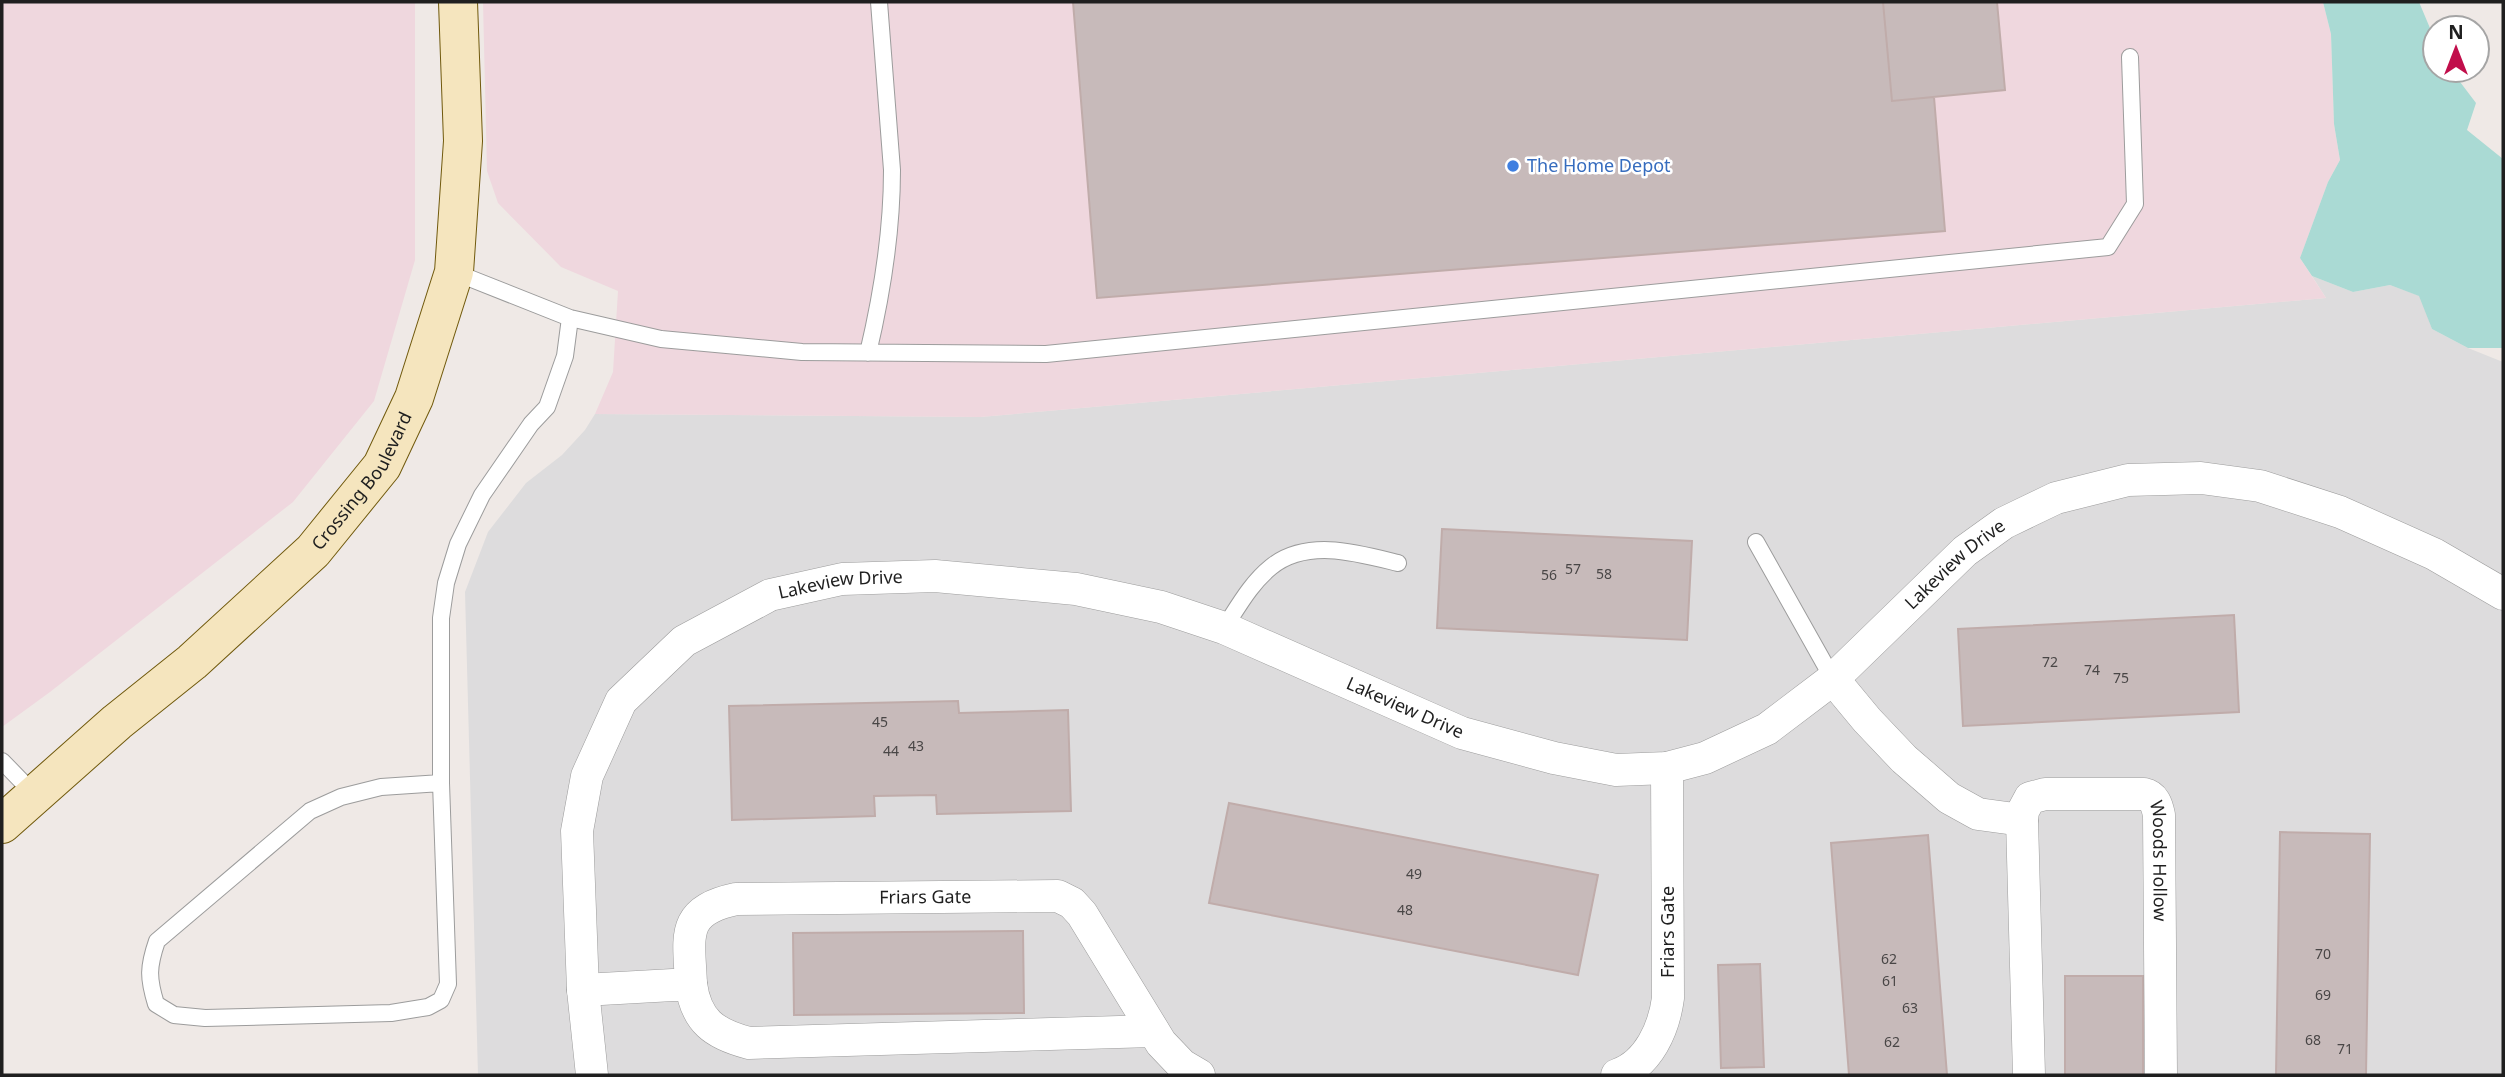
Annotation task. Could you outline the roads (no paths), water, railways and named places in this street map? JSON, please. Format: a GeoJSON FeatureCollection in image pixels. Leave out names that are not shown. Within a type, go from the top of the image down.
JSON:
{"type":"FeatureCollection","features":[{"type":"Feature","properties":{"kind":"street","name":"Crossing Boulevard"},"geometry":{"type":"LineString","coordinates":[[2,824],[117,722],[192,662],[313,551],[382,466],[414,398],[454,272],[463,141],[458,2]]}},
{"type":"Feature","properties":{"kind":"street","name":"Lakeview Drive"},"geometry":{"type":"LineString","coordinates":[[592,1075],[583,990],[577,831],[587,776],[621,701],[684,641],[770,595],[842,579],[935,576],[1076,589],[1161,607],[1224,628],[1462,733],[1554,758],[1616,770],[1667,768],[1705,758],[1767,729],[1833,679],[1965,551],[2004,523],[2056,498],[2128,480],[2201,478],[2260,486],[2340,512],[2434,554],[2503,594]]}},
{"type":"Feature","properties":{"kind":"street"},"geometry":{"type":"LineString","coordinates":[[1833,679],[1904,759],[1949,798],[1978,814],[2022,820],[2029,1075]]}},
{"type":"Feature","properties":{"kind":"street","name":"Friars Gate"},"geometry":{"type":"LineString","coordinates":[[1617,1075],[1633,1067],[1644,1055],[1658,1037],[1665,1020],[1668,998],[1667,768]]}},
{"type":"Feature","properties":{"kind":"street","name":"Woods Hollow"},"geometry":{"type":"LineString","coordinates":[[2022,820],[2026,803],[2036,794],[2144,794],[2149,795],[2156,803],[2159,815],[2161,1075]]}},
{"type":"Feature","properties":{"kind":"street","name":"Friars Gate"},"geometry":{"type":"LineString","coordinates":[[1153,1031],[749,1043],[722,1034],[702,1018],[693,999],[691,984],[689,942],[692,925],[701,911],[716,903],[736,899],[1058,896],[1072,903],[1082,914],[1170,1055],[1198,1075]]}},
{"type":"Feature","properties":{"kind":"street"},"geometry":{"type":"LineString","coordinates":[[583,990],[691,984]]}},
{"type":"Feature","properties":{"kind":"lane"},"geometry":{"type":"LineString","coordinates":[[868,353],[879,309],[892,197],[879,2]]}},
{"type":"Feature","properties":{"kind":"lane"},"geometry":{"type":"LineString","coordinates":[[454,272],[570,318],[660,339],[802,352],[1046,354],[2108,247],[2135,204],[2130,57]]}},
{"type":"Feature","properties":{"kind":"lane"},"geometry":{"type":"LineString","coordinates":[[441,783],[381,787],[341,797],[310,811],[157,941],[150,963],[150,984],[156,1004],[174,1015],[205,1018],[391,1013],[428,1007],[441,1000],[448,984],[441,783],[441,618],[446,583],[458,544],[482,495],[531,424],[547,407],[565,356],[570,318]]}},
{"type":"Feature","properties":{"kind":"lane"},"geometry":{"type":"LineString","coordinates":[[1756,541],[1833,679]]}},
{"type":"Feature","properties":{"kind":"lane"},"geometry":{"type":"LineString","coordinates":[[1224,628],[1255,583],[1272,565],[1293,556],[1319,551],[1349,551],[1398,564]]}},
{"type":"Feature","properties":{"kind":"lane"},"geometry":{"type":"LineString","coordinates":[[2,761],[34,795]]}},
{"type":"Feature","properties":{"kind":"water"},"geometry":{"type":"Polygon","coordinates":[[[2323,2],[2419,2],[2424,14],[2421,14],[2421,84],[2462,84],[2476,103],[2467,130],[2503,159],[2503,348],[2468,348],[2432,329],[2419,296],[2390,285],[2353,292],[2312,276],[2300,258],[2328,182],[2340,160],[2334,124],[2331,34],[2323,2]]]}},
{"type":"Feature","properties":{"kind":"place","name":"The Home Depot"},"geometry":{"type":"Point","coordinates":[1513,166]}}]}
